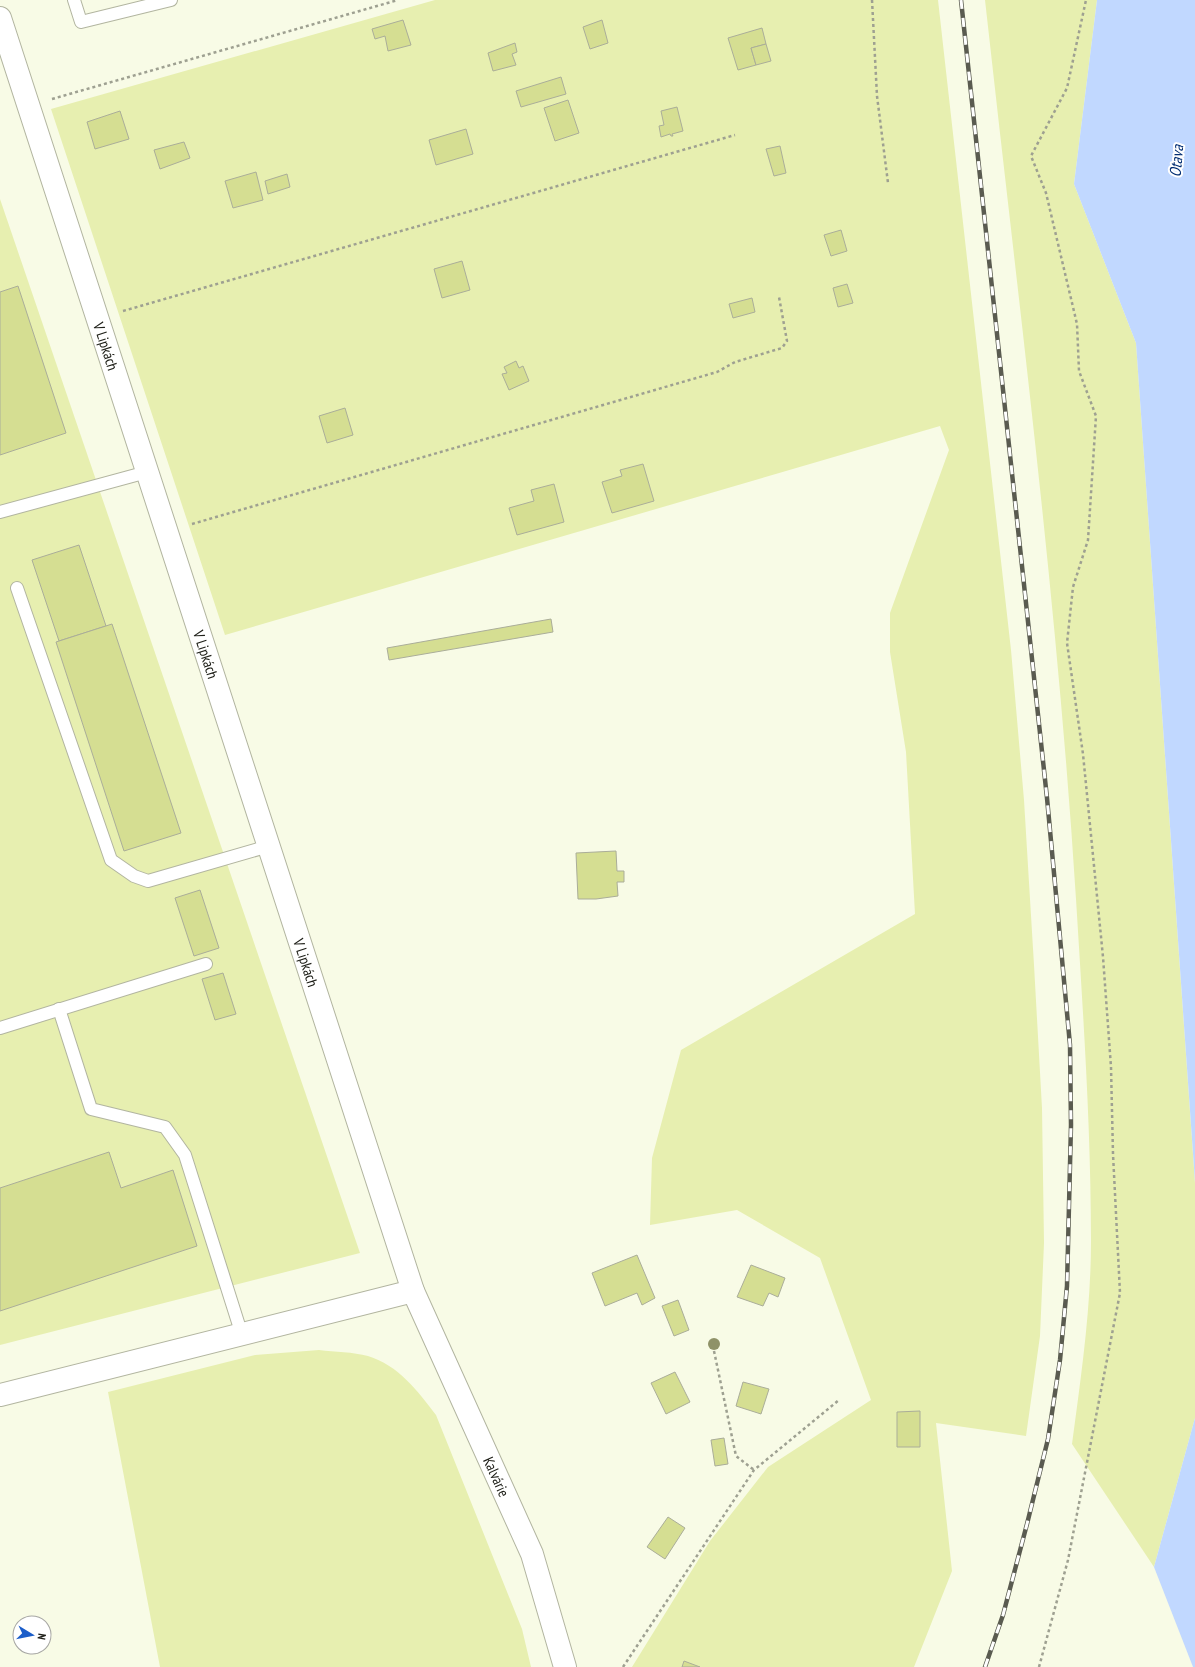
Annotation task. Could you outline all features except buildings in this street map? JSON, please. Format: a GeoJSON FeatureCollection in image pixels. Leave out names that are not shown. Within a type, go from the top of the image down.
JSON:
{"type":"FeatureCollection","features":[{"type":"Feature","properties":{"kind":"street","name":"V Lipkách"},"geometry":{"type":"LineString","coordinates":[[0,18],[413,1291]]}},
{"type":"Feature","properties":{"kind":"street"},"geometry":{"type":"LineString","coordinates":[[0,1395],[413,1291]]}},
{"type":"Feature","properties":{"kind":"street","name":"Kalvárie"},"geometry":{"type":"LineString","coordinates":[[413,1291],[532,1554],[566,1667]]}},
{"type":"Feature","properties":{"kind":"lane"},"geometry":{"type":"LineString","coordinates":[[74,0],[81,22],[171,0]]}},
{"type":"Feature","properties":{"kind":"lane"},"geometry":{"type":"LineString","coordinates":[[0,512],[147,472]]}},
{"type":"Feature","properties":{"kind":"lane"},"geometry":{"type":"LineString","coordinates":[[17,588],[110,860],[134,876],[148,881],[269,846]]}},
{"type":"Feature","properties":{"kind":"lane"},"geometry":{"type":"LineString","coordinates":[[0,1028],[206,964]]}},
{"type":"Feature","properties":{"kind":"lane"},"geometry":{"type":"LineString","coordinates":[[58,1009],[92,1109],[165,1127],[185,1155],[242,1335]]}},
{"type":"Feature","properties":{"kind":"path"},"geometry":{"type":"LineString","coordinates":[[28,106],[398,0]]}},
{"type":"Feature","properties":{"kind":"path"},"geometry":{"type":"LineString","coordinates":[[872,0],[877,96],[888,183]]}},
{"type":"Feature","properties":{"kind":"path"},"geometry":{"type":"LineString","coordinates":[[1039,1667],[1068,1560],[1120,1293],[1113,1154],[1111,1067],[1083,754],[1068,643],[1072,587],[1088,540],[1096,416],[1079,371],[1077,324],[1046,193],[1030,156],[1067,88],[1086,0]]}},
{"type":"Feature","properties":{"kind":"path"},"geometry":{"type":"LineString","coordinates":[[98,319],[735,135]]}},
{"type":"Feature","properties":{"kind":"path"},"geometry":{"type":"LineString","coordinates":[[167,531],[717,372],[735,362],[782,348],[787,340],[779,297]]}},
{"type":"Feature","properties":{"kind":"path"},"geometry":{"type":"LineString","coordinates":[[714,1351],[736,1456],[754,1470]]}},
{"type":"Feature","properties":{"kind":"path"},"geometry":{"type":"LineString","coordinates":[[624,1667],[754,1470],[839,1400]]}},
{"type":"Feature","properties":{"kind":"green space"},"geometry":{"type":"Polygon","coordinates":[[[435,0],[938,0],[1011,650],[1024,800],[1042,1108],[1044,1243],[1040,1336],[1026,1436],[936,1423],[952,1571],[914,1667],[632,1667],[710,1541],[768,1467],[871,1400],[820,1258],[737,1210],[650,1225],[652,1158],[681,1050],[915,914],[906,752],[890,652],[890,613],[949,450],[940,426],[225,635],[51,109],[435,0]]]}},
{"type":"Feature","properties":{"kind":"green space"},"geometry":{"type":"Polygon","coordinates":[[[985,0],[1097,0],[1074,184],[1136,343],[1195,1183],[1195,1418],[1154,1567],[1072,1444],[1085,1343],[1091,1266],[1090,1156],[1076,899],[1068,786],[1048,561],[985,0]]]}},
{"type":"Feature","properties":{"kind":"green space"},"geometry":{"type":"Polygon","coordinates":[[[0,199],[360,1253],[0,1345],[0,199]]]}},
{"type":"Feature","properties":{"kind":"green space"},"geometry":{"type":"Polygon","coordinates":[[[319,1350],[368,1356],[379,1360],[398,1372],[422,1397],[436,1415],[522,1629],[531,1667],[160,1667],[108,1392],[255,1355],[319,1350]]]}},
{"type":"Feature","properties":{"kind":"water","name":"Otava"},"geometry":{"type":"Polygon","coordinates":[[[1097,0],[1195,0],[1195,1182],[1136,343],[1074,184],[1097,0]]]}},
{"type":"Feature","properties":{"kind":"water"},"geometry":{"type":"Polygon","coordinates":[[[1195,1418],[1195,1667],[1193,1667],[1154,1567],[1195,1418]]]}},
{"type":"Feature","properties":{"kind":"railway"},"geometry":{"type":"LineString","coordinates":[[961,0],[1047,798],[1070,1045],[1071,1125],[1067,1286],[1060,1360],[1048,1439],[1003,1615],[985,1667]]}}]}
